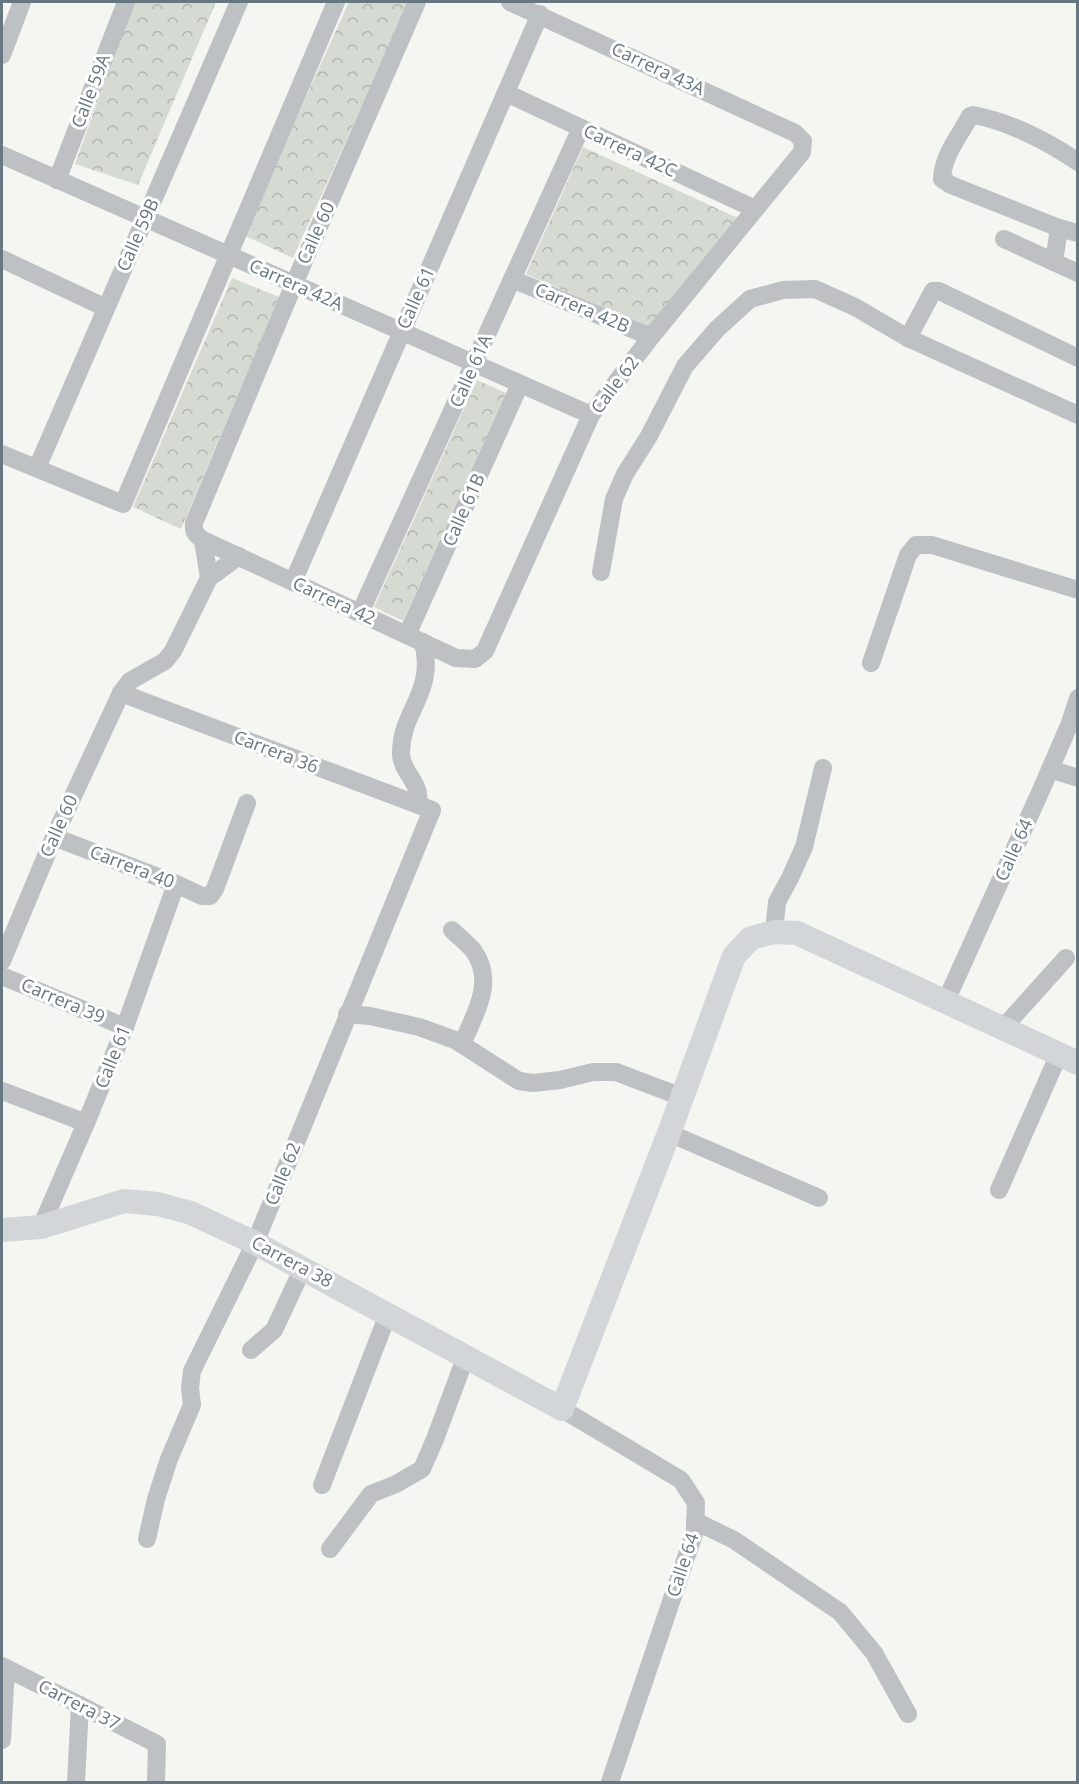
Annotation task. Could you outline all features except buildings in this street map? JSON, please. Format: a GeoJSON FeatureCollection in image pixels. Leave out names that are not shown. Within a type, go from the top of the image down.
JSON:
{"type":"FeatureCollection","features":[{"type":"Feature","properties":{"kind":"main road"},"geometry":{"type":"LineString","coordinates":[[562,1409],[678,1137],[682,1097],[734,956],[751,938],[774,933],[797,933],[1068,1058]]}},
{"type":"Feature","properties":{"kind":"main road","name":"Carrera 38"},"geometry":{"type":"LineString","coordinates":[[2,1230],[41,1227],[124,1201],[158,1204],[191,1213],[303,1268],[562,1409]]}},
{"type":"Feature","properties":{"kind":"street"},"geometry":{"type":"LineString","coordinates":[[2,55],[22,2]]}},
{"type":"Feature","properties":{"kind":"street","name":"Calle 59A"},"geometry":{"type":"LineString","coordinates":[[57,180],[126,2]]}},
{"type":"Feature","properties":{"kind":"street","name":"Calle 59B"},"geometry":{"type":"LineString","coordinates":[[37,468],[239,2]]}},
{"type":"Feature","properties":{"kind":"street"},"geometry":{"type":"LineString","coordinates":[[2,454],[123,504],[336,2]]}},
{"type":"Feature","properties":{"kind":"street","name":"Calle 60"},"geometry":{"type":"LineString","coordinates":[[199,537],[194,523],[294,284],[417,2]]}},
{"type":"Feature","properties":{"kind":"street","name":"Carrera 43A"},"geometry":{"type":"LineString","coordinates":[[510,2],[795,134],[803,141]]}},
{"type":"Feature","properties":{"kind":"street","name":"Calle 61"},"geometry":{"type":"LineString","coordinates":[[293,582],[540,14]]}},
{"type":"Feature","properties":{"kind":"street","name":"Carrera 42C"},"geometry":{"type":"LineString","coordinates":[[506,93],[754,208]]}},
{"type":"Feature","properties":{"kind":"street"},"geometry":{"type":"LineString","coordinates":[[1077,162],[1050,143],[973,115],[970,116],[948,154],[942,179],[951,185],[1077,233]]}},
{"type":"Feature","properties":{"kind":"street","name":"Calle 61A"},"geometry":{"type":"LineString","coordinates":[[360,613],[581,128]]}},
{"type":"Feature","properties":{"kind":"street","name":"Calle 62"},"geometry":{"type":"LineString","coordinates":[[475,659],[485,651],[591,415],[754,208],[802,152],[803,141]]}},
{"type":"Feature","properties":{"kind":"street","name":"Carrera 42A"},"geometry":{"type":"LineString","coordinates":[[2,155],[591,415]]}},
{"type":"Feature","properties":{"kind":"street"},"geometry":{"type":"LineString","coordinates":[[1054,262],[1059,228]]}},
{"type":"Feature","properties":{"kind":"street"},"geometry":{"type":"LineString","coordinates":[[1004,239],[1077,273]]}},
{"type":"Feature","properties":{"kind":"street"},"geometry":{"type":"LineString","coordinates":[[2,259],[106,308]]}},
{"type":"Feature","properties":{"kind":"street","name":"Carrera 42B"},"geometry":{"type":"LineString","coordinates":[[512,279],[651,337]]}},
{"type":"Feature","properties":{"kind":"street"},"geometry":{"type":"LineString","coordinates":[[600,572],[614,499],[625,474],[649,436],[685,366],[717,329],[750,300],[783,290],[815,289],[855,307],[908,338],[1077,415]]}},
{"type":"Feature","properties":{"kind":"street"},"geometry":{"type":"LineString","coordinates":[[908,338],[933,291],[939,291],[1077,358]]}},
{"type":"Feature","properties":{"kind":"street","name":"Calle 61B"},"geometry":{"type":"LineString","coordinates":[[415,639],[520,384]]}},
{"type":"Feature","properties":{"kind":"street"},"geometry":{"type":"LineString","coordinates":[[199,537],[209,578]]}},
{"type":"Feature","properties":{"kind":"street","name":"Carrera 42"},"geometry":{"type":"LineString","coordinates":[[199,537],[456,658],[475,659]]}},
{"type":"Feature","properties":{"kind":"street"},"geometry":{"type":"LineString","coordinates":[[871,663],[908,555],[916,545],[932,545],[1077,590]]}},
{"type":"Feature","properties":{"kind":"street"},"geometry":{"type":"LineString","coordinates":[[121,693],[130,681],[165,661],[173,651],[209,578],[239,556]]}},
{"type":"Feature","properties":{"kind":"street"},"geometry":{"type":"LineString","coordinates":[[415,639],[427,658],[424,684],[404,732],[401,754],[406,770],[425,808]]}},
{"type":"Feature","properties":{"kind":"street"},"geometry":{"type":"LineString","coordinates":[[424,684],[456,658]]}},
{"type":"Feature","properties":{"kind":"street","name":"Calle 60"},"geometry":{"type":"LineString","coordinates":[[2,961],[54,837],[121,693]]}},
{"type":"Feature","properties":{"kind":"street","name":"Carrera 36"},"geometry":{"type":"LineString","coordinates":[[121,693],[425,808]]}},
{"type":"Feature","properties":{"kind":"street","name":"Calle 64"},"geometry":{"type":"LineString","coordinates":[[946,1001],[1070,723],[1077,698]]}},
{"type":"Feature","properties":{"kind":"street"},"geometry":{"type":"LineString","coordinates":[[774,933],[777,902],[804,847],[823,768]]}},
{"type":"Feature","properties":{"kind":"street"},"geometry":{"type":"LineString","coordinates":[[1050,769],[1077,778]]}},
{"type":"Feature","properties":{"kind":"street","name":"Carrera 40"},"geometry":{"type":"LineString","coordinates":[[54,837],[202,896],[210,896],[215,889],[247,803]]}},
{"type":"Feature","properties":{"kind":"street","name":"Calle 62"},"geometry":{"type":"LineString","coordinates":[[147,1539],[156,1499],[169,1459],[192,1405],[190,1388],[192,1371],[255,1243],[348,1014],[425,808]]}},
{"type":"Feature","properties":{"kind":"street","name":"Calle 61"},"geometry":{"type":"LineString","coordinates":[[41,1227],[125,1027],[176,884]]}},
{"type":"Feature","properties":{"kind":"street"},"geometry":{"type":"LineString","coordinates":[[452,930],[473,951],[482,967],[484,986],[480,1002],[462,1044]]}},
{"type":"Feature","properties":{"kind":"street"},"geometry":{"type":"LineString","coordinates":[[1003,1028],[1066,958]]}},
{"type":"Feature","properties":{"kind":"street","name":"Carrera 39"},"geometry":{"type":"LineString","coordinates":[[2,976],[125,1027]]}},
{"type":"Feature","properties":{"kind":"street"},"geometry":{"type":"LineString","coordinates":[[348,1014],[370,1016],[419,1027],[462,1044],[519,1081],[533,1083],[560,1080],[593,1072],[616,1072],[682,1097]]}},
{"type":"Feature","properties":{"kind":"street"},"geometry":{"type":"LineString","coordinates":[[999,1190],[1068,1058]]}},
{"type":"Feature","properties":{"kind":"street"},"geometry":{"type":"LineString","coordinates":[[2,1091],[86,1123]]}},
{"type":"Feature","properties":{"kind":"street"},"geometry":{"type":"LineString","coordinates":[[678,1137],[819,1198]]}},
{"type":"Feature","properties":{"kind":"street"},"geometry":{"type":"LineString","coordinates":[[251,1350],[274,1330],[303,1268]]}},
{"type":"Feature","properties":{"kind":"street"},"geometry":{"type":"LineString","coordinates":[[322,1485],[388,1314]]}},
{"type":"Feature","properties":{"kind":"street"},"geometry":{"type":"LineString","coordinates":[[330,1549],[371,1494],[396,1484],[422,1469],[466,1356]]}},
{"type":"Feature","properties":{"kind":"street","name":"Calle 64"},"geometry":{"type":"LineString","coordinates":[[562,1409],[681,1480],[696,1503],[695,1531],[610,1782]]}},
{"type":"Feature","properties":{"kind":"street"},"geometry":{"type":"LineString","coordinates":[[695,1521],[734,1540],[840,1612],[874,1653],[909,1714]]}},
{"type":"Feature","properties":{"kind":"street"},"geometry":{"type":"LineString","coordinates":[[2,1740],[4,1667]]}},
{"type":"Feature","properties":{"kind":"street","name":"Carrera 37"},"geometry":{"type":"LineString","coordinates":[[4,1667],[157,1744],[156,1782]]}},
{"type":"Feature","properties":{"kind":"street"},"geometry":{"type":"LineString","coordinates":[[76,1782],[80,1705]]}},
{"type":"Feature","properties":{"kind":"green space"},"geometry":{"type":"Polygon","coordinates":[[[134,2],[216,2],[138,185],[75,164],[134,2]]]}},
{"type":"Feature","properties":{"kind":"green space"},"geometry":{"type":"Polygon","coordinates":[[[349,2],[409,2],[293,258],[243,235],[349,2]]]}},
{"type":"Feature","properties":{"kind":"green space"},"geometry":{"type":"Polygon","coordinates":[[[583,147],[740,219],[650,328],[526,274],[583,147]]]}},
{"type":"Feature","properties":{"kind":"green space"},"geometry":{"type":"Polygon","coordinates":[[[232,278],[279,297],[181,529],[133,507],[232,278]]]}},
{"type":"Feature","properties":{"kind":"green space"},"geometry":{"type":"Polygon","coordinates":[[[477,380],[506,393],[403,621],[374,607],[477,380]]]}}]}
